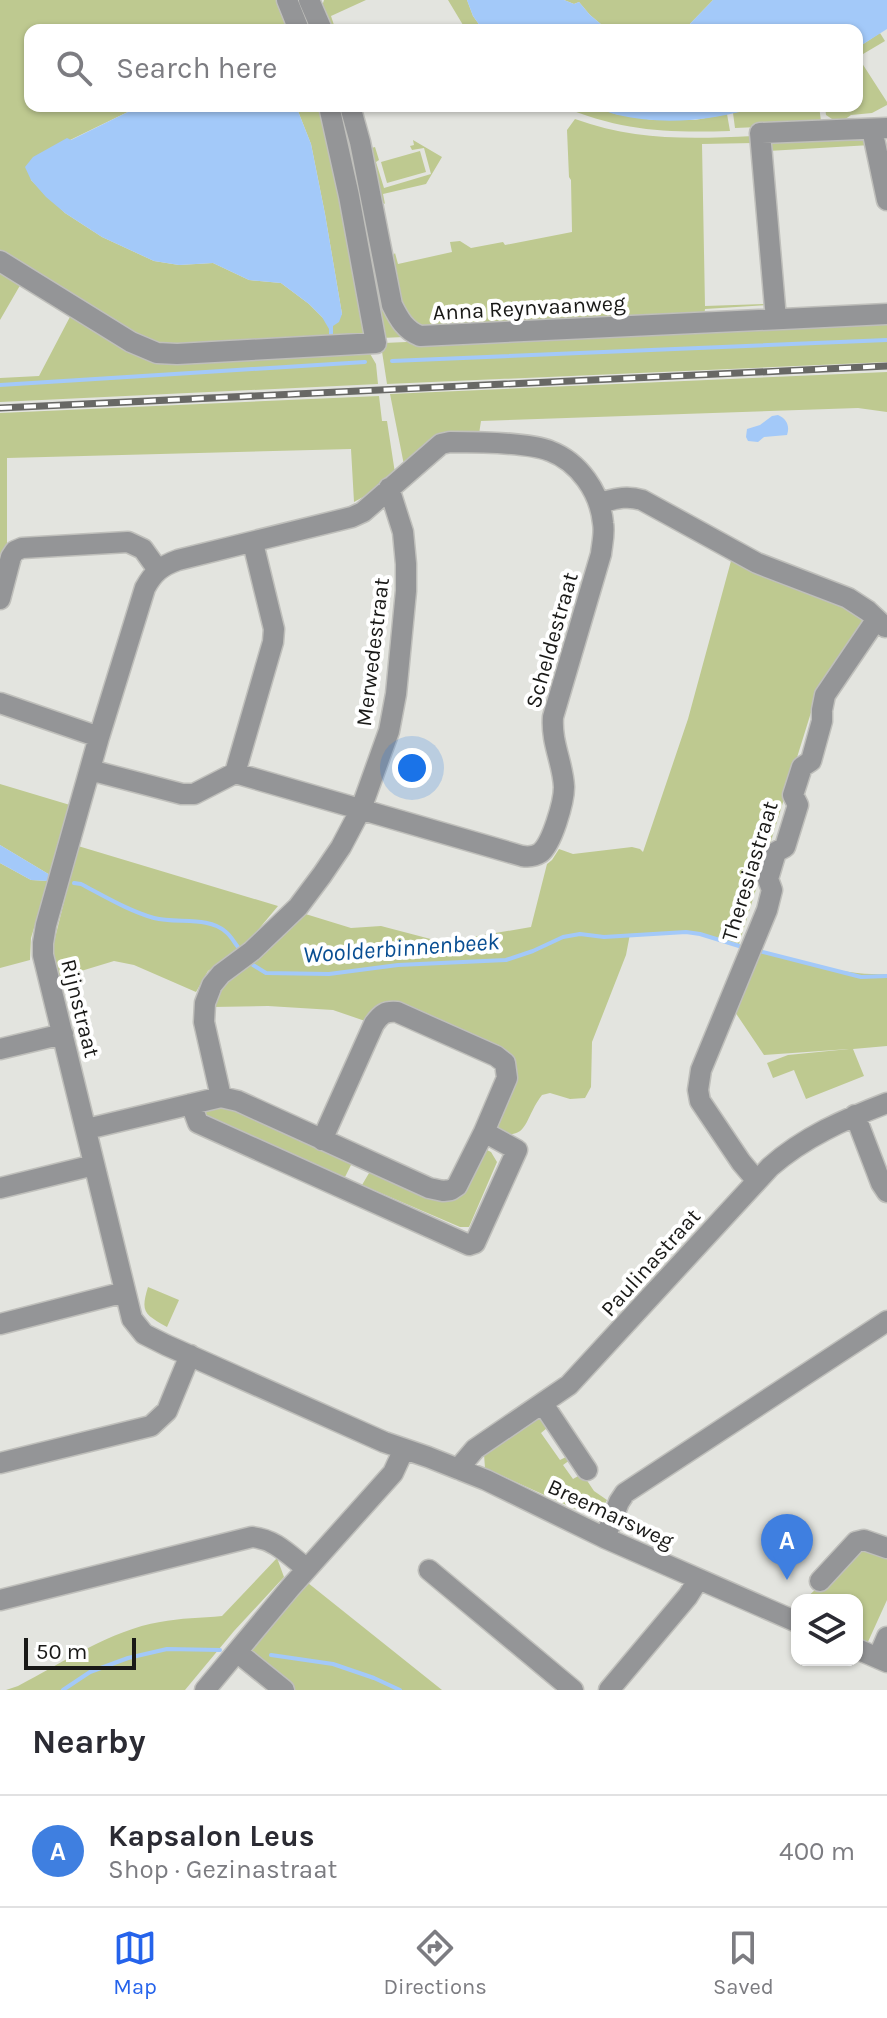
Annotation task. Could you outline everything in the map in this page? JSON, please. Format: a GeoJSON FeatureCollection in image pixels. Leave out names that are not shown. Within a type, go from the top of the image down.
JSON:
{"type":"FeatureCollection","features":[{"type":"Feature","properties":{"kind":"street"},"geometry":{"type":"LineString","coordinates":[[287,0],[297,24]]}},
{"type":"Feature","properties":{"kind":"street"},"geometry":{"type":"LineString","coordinates":[[309,0],[319,24]]}},
{"type":"Feature","properties":{"kind":"street"},"geometry":{"type":"LineString","coordinates":[[0,261],[131,342],[157,353],[376,343],[330,112]]}},
{"type":"Feature","properties":{"kind":"street","name":"Anna Reynvaanweg"},"geometry":{"type":"LineString","coordinates":[[352,112],[392,305],[409,331],[420,336],[887,314]]}},
{"type":"Feature","properties":{"kind":"street"},"geometry":{"type":"LineString","coordinates":[[776,319],[760,133],[880,128],[887,200]]}},
{"type":"Feature","properties":{"kind":"street","name":"Scheldestraat"},"geometry":{"type":"LineString","coordinates":[[235,773],[522,856],[532,857],[548,844],[564,785],[553,738],[553,717],[601,554],[604,524],[599,503],[590,484],[564,458],[548,450],[510,445],[441,444],[389,488]]}},
{"type":"Feature","properties":{"kind":"street"},"geometry":{"type":"LineString","coordinates":[[0,599],[11,557],[22,548],[128,542],[143,549],[158,570],[178,560],[352,517],[363,512],[389,488]]}},
{"type":"Feature","properties":{"kind":"street","name":"Merwedestraat"},"geometry":{"type":"LineString","coordinates":[[221,1097],[204,1022],[205,1003],[212,985],[298,907],[341,847],[361,809],[389,731],[396,694],[406,591],[403,532],[389,488]]}},
{"type":"Feature","properties":{"kind":"street"},"geometry":{"type":"LineString","coordinates":[[599,503],[621,497],[642,500],[757,563],[858,603],[884,625]]}},
{"type":"Feature","properties":{"kind":"street"},"geometry":{"type":"LineString","coordinates":[[90,770],[182,794],[194,794],[235,773],[273,642],[274,629],[253,543]]}},
{"type":"Feature","properties":{"kind":"street","name":"Rijnstraat"},"geometry":{"type":"LineString","coordinates":[[158,570],[145,588],[99,737],[43,943],[43,955],[132,1319],[144,1334],[404,1449]]}},
{"type":"Feature","properties":{"kind":"street","name":"Theresiastraat"},"geometry":{"type":"LineString","coordinates":[[757,1181],[700,1101],[701,1070],[767,910],[772,890],[768,879],[776,852],[785,847],[798,805],[793,795],[802,767],[811,761],[822,721],[825,695],[884,625]]}},
{"type":"Feature","properties":{"kind":"street"},"geometry":{"type":"LineString","coordinates":[[0,703],[99,737]]}},
{"type":"Feature","properties":{"kind":"street"},"geometry":{"type":"LineString","coordinates":[[87,1129],[221,1097],[238,1101],[322,1140],[429,1188],[451,1190],[457,1186],[484,1132],[507,1078],[505,1063],[496,1056],[397,1012],[388,1011],[374,1024],[322,1140]]}},
{"type":"Feature","properties":{"kind":"street"},"geometry":{"type":"LineString","coordinates":[[0,1049],[63,1034]]}},
{"type":"Feature","properties":{"kind":"street","name":"Paulinastraat"},"geometry":{"type":"LineString","coordinates":[[458,1469],[475,1449],[560,1393],[577,1377],[787,1152],[828,1128],[887,1103]]}},
{"type":"Feature","properties":{"kind":"street"},"geometry":{"type":"LineString","coordinates":[[191,1104],[198,1123],[469,1245],[475,1243],[517,1150],[484,1132]]}},
{"type":"Feature","properties":{"kind":"street"},"geometry":{"type":"LineString","coordinates":[[855,1115],[887,1192]]}},
{"type":"Feature","properties":{"kind":"street"},"geometry":{"type":"LineString","coordinates":[[352,1192],[366,1160]]}},
{"type":"Feature","properties":{"kind":"street"},"geometry":{"type":"LineString","coordinates":[[0,1188],[94,1165]]}},
{"type":"Feature","properties":{"kind":"street"},"geometry":{"type":"LineString","coordinates":[[0,1324],[125,1292]]}},
{"type":"Feature","properties":{"kind":"street"},"geometry":{"type":"LineString","coordinates":[[605,1538],[625,1493],[887,1321]]}},
{"type":"Feature","properties":{"kind":"street"},"geometry":{"type":"LineString","coordinates":[[0,1463],[151,1426],[167,1411],[190,1355]]}},
{"type":"Feature","properties":{"kind":"street","name":"Breemarsweg"},"geometry":{"type":"LineString","coordinates":[[543,1404],[587,1470]]}},
{"type":"Feature","properties":{"kind":"street"},"geometry":{"type":"LineString","coordinates":[[205,1690],[393,1473],[404,1449]]}},
{"type":"Feature","properties":{"kind":"street","name":"Breemarsweg"},"geometry":{"type":"LineString","coordinates":[[404,1449],[458,1469],[791,1619]]}},
{"type":"Feature","properties":{"kind":"street"},"geometry":{"type":"LineString","coordinates":[[0,1600],[252,1537],[275,1543],[307,1569]]}},
{"type":"Feature","properties":{"kind":"street"},"geometry":{"type":"LineString","coordinates":[[820,1581],[856,1542],[864,1540],[887,1548]]}},
{"type":"Feature","properties":{"kind":"street"},"geometry":{"type":"LineString","coordinates":[[429,1570],[573,1690]]}},
{"type":"Feature","properties":{"kind":"street"},"geometry":{"type":"LineString","coordinates":[[609,1690],[698,1580]]}},
{"type":"Feature","properties":{"kind":"street"},"geometry":{"type":"LineString","coordinates":[[863,1652],[883,1660],[887,1637]]}},
{"type":"Feature","properties":{"kind":"street"},"geometry":{"type":"LineString","coordinates":[[237,1652],[284,1690]]}},
{"type":"Feature","properties":{"kind":"green space"},"geometry":{"type":"Polygon","coordinates":[[[0,0],[281,0],[291,24],[24,24],[24,112],[128,112],[70,140],[31,180],[65,213],[102,237],[154,261],[179,265],[213,263],[249,280],[281,283],[331,326],[342,314],[311,144],[298,112],[324,112],[368,333],[160,349],[0,256],[0,0]]]}},
{"type":"Feature","properties":{"kind":"green space"},"geometry":{"type":"Polygon","coordinates":[[[324,0],[366,0],[331,16],[334,24],[326,22],[322,6],[324,0]]]}},
{"type":"Feature","properties":{"kind":"green space"},"geometry":{"type":"Polygon","coordinates":[[[448,0],[467,0],[479,24],[462,24],[448,0]]]}},
{"type":"Feature","properties":{"kind":"green space"},"geometry":{"type":"Polygon","coordinates":[[[564,0],[713,0],[690,24],[601,24],[579,2],[574,4],[564,0]]]}},
{"type":"Feature","properties":{"kind":"green space"},"geometry":{"type":"Polygon","coordinates":[[[880,33],[885,41],[863,54],[863,44],[880,33]]]}},
{"type":"Feature","properties":{"kind":"green space"},"geometry":{"type":"Polygon","coordinates":[[[863,65],[887,105],[872,113],[851,115],[844,120],[887,122],[735,128],[733,113],[820,112],[821,121],[832,121],[826,112],[863,112],[863,65]]]}},
{"type":"Feature","properties":{"kind":"green space"},"geometry":{"type":"Polygon","coordinates":[[[333,112],[347,112],[404,337],[381,338],[333,112]]]}},
{"type":"Feature","properties":{"kind":"green space"},"geometry":{"type":"Polygon","coordinates":[[[578,112],[610,112],[653,120],[695,120],[727,114],[730,131],[644,129],[578,112]]]}},
{"type":"Feature","properties":{"kind":"green space"},"geometry":{"type":"Polygon","coordinates":[[[575,119],[641,135],[685,138],[753,136],[754,143],[702,144],[705,306],[767,305],[705,309],[704,316],[427,330],[417,326],[402,312],[390,259],[395,253],[398,264],[452,252],[450,242],[460,241],[471,248],[572,232],[567,130],[575,119]]]}},
{"type":"Feature","properties":{"kind":"green space"},"geometry":{"type":"Polygon","coordinates":[[[860,134],[871,145],[768,151],[770,140],[860,134]]]}},
{"type":"Feature","properties":{"kind":"green space"},"geometry":{"type":"Polygon","coordinates":[[[413,140],[442,157],[426,184],[383,194],[385,204],[379,200],[368,149],[375,147],[384,188],[431,174],[424,148],[412,150],[413,140]]]}},
{"type":"Feature","properties":{"kind":"green space"},"geometry":{"type":"Polygon","coordinates":[[[420,151],[426,172],[387,183],[381,162],[420,151]]]}},
{"type":"Feature","properties":{"kind":"green space"},"geometry":{"type":"Polygon","coordinates":[[[0,268],[22,282],[0,320],[0,268]]]}},
{"type":"Feature","properties":{"kind":"green space"},"geometry":{"type":"Polygon","coordinates":[[[72,313],[143,355],[369,352],[376,364],[378,384],[0,402],[0,378],[39,376],[72,313]]]}},
{"type":"Feature","properties":{"kind":"green space"},"geometry":{"type":"Polygon","coordinates":[[[887,320],[887,362],[387,384],[381,345],[384,343],[887,320]]]}},
{"type":"Feature","properties":{"kind":"green space"},"geometry":{"type":"Polygon","coordinates":[[[887,372],[887,412],[858,408],[481,421],[479,434],[457,432],[431,441],[404,465],[390,394],[887,372]]]}},
{"type":"Feature","properties":{"kind":"green space"},"geometry":{"type":"Polygon","coordinates":[[[379,396],[382,421],[387,421],[395,473],[374,491],[354,502],[351,449],[7,458],[7,543],[0,567],[0,413],[379,396]]]}},
{"type":"Feature","properties":{"kind":"green space"},"geometry":{"type":"Polygon","coordinates":[[[731,561],[841,603],[866,622],[813,706],[739,944],[697,932],[630,934],[626,955],[592,1042],[591,1087],[585,1098],[570,1099],[550,1093],[542,1095],[523,1128],[511,1134],[502,1133],[488,1129],[508,1055],[389,1002],[374,1009],[368,1022],[333,1010],[212,1007],[224,977],[299,912],[351,928],[381,926],[442,942],[531,927],[547,864],[559,849],[573,854],[632,847],[643,852],[688,719],[731,561]]]}},
{"type":"Feature","properties":{"kind":"green space"},"geometry":{"type":"Polygon","coordinates":[[[0,784],[70,805],[50,875],[0,845],[0,784]]]}},
{"type":"Feature","properties":{"kind":"green space"},"geometry":{"type":"Polygon","coordinates":[[[78,846],[278,906],[248,942],[208,971],[196,992],[134,965],[114,961],[58,978],[54,942],[78,846]]]}},
{"type":"Feature","properties":{"kind":"green space"},"geometry":{"type":"Polygon","coordinates":[[[0,863],[31,880],[48,881],[31,938],[30,960],[0,968],[0,863]]]}},
{"type":"Feature","properties":{"kind":"green space"},"geometry":{"type":"Polygon","coordinates":[[[760,952],[839,970],[887,974],[887,1046],[853,1049],[864,1076],[806,1099],[794,1070],[773,1078],[767,1063],[788,1055],[849,1049],[764,1055],[735,1012],[760,952]]]}},
{"type":"Feature","properties":{"kind":"green space"},"geometry":{"type":"Polygon","coordinates":[[[227,1105],[354,1159],[345,1177],[213,1121],[200,1109],[227,1105]]]}},
{"type":"Feature","properties":{"kind":"green space"},"geometry":{"type":"Polygon","coordinates":[[[481,1147],[491,1152],[497,1162],[469,1227],[460,1227],[362,1185],[372,1168],[449,1196],[481,1147]]]}},
{"type":"Feature","properties":{"kind":"green space"},"geometry":{"type":"Polygon","coordinates":[[[148,1287],[179,1300],[167,1327],[146,1312],[144,1302],[148,1287]]]}},
{"type":"Feature","properties":{"kind":"green space"},"geometry":{"type":"Polygon","coordinates":[[[535,1420],[542,1420],[547,1428],[541,1433],[560,1460],[568,1456],[570,1460],[563,1465],[573,1479],[584,1476],[594,1491],[607,1500],[603,1507],[582,1512],[485,1468],[484,1454],[535,1420]]]}},
{"type":"Feature","properties":{"kind":"green space"},"geometry":{"type":"Polygon","coordinates":[[[864,1545],[887,1554],[887,1600],[867,1644],[863,1643],[863,1594],[811,1594],[864,1545]]]}},
{"type":"Feature","properties":{"kind":"green space"},"geometry":{"type":"Polygon","coordinates":[[[277,1558],[284,1577],[185,1690],[6,1690],[123,1632],[168,1621],[222,1616],[277,1558]]]}},
{"type":"Feature","properties":{"kind":"green space"},"geometry":{"type":"Polygon","coordinates":[[[303,1579],[442,1690],[289,1690],[247,1650],[303,1579]]]}},
{"type":"Feature","properties":{"kind":"water"},"geometry":{"type":"Polygon","coordinates":[[[467,0],[564,0],[574,4],[579,2],[601,24],[479,24],[467,0]]]}},
{"type":"Feature","properties":{"kind":"water"},"geometry":{"type":"Polygon","coordinates":[[[713,0],[887,0],[887,29],[863,44],[863,24],[690,24],[713,0]]]}},
{"type":"Feature","properties":{"kind":"water"},"geometry":{"type":"Polygon","coordinates":[[[128,112],[298,112],[311,144],[325,214],[342,314],[339,322],[329,329],[309,304],[281,283],[249,280],[213,263],[179,265],[154,261],[102,237],[65,213],[31,180],[25,167],[33,157],[67,138],[71,140],[128,112]]]}},
{"type":"Feature","properties":{"kind":"water"},"geometry":{"type":"Polygon","coordinates":[[[610,112],[739,112],[672,121],[610,112]]]}},
{"type":"Feature","properties":{"kind":"water"},"geometry":{"type":"Polygon","coordinates":[[[778,415],[787,423],[787,435],[764,437],[758,442],[748,441],[747,429],[778,415]]]}},
{"type":"Feature","properties":{"kind":"water"},"geometry":{"type":"Polygon","coordinates":[[[0,845],[50,875],[48,881],[31,880],[0,863],[0,845]]]}},
{"type":"Feature","properties":{"kind":"waterway"},"geometry":{"type":"LineString","coordinates":[[331,326],[331,340]]}},
{"type":"Feature","properties":{"kind":"waterway"},"geometry":{"type":"LineString","coordinates":[[392,361],[887,340]]}},
{"type":"Feature","properties":{"kind":"waterway"},"geometry":{"type":"LineString","coordinates":[[0,385],[365,362]]}},
{"type":"Feature","properties":{"kind":"waterway","name":"Woolderbinnenbeek"},"geometry":{"type":"LineString","coordinates":[[74,883],[154,918],[201,922],[219,927],[238,947]]}},
{"type":"Feature","properties":{"kind":"waterway","name":"Woolderbinnenbeek"},"geometry":{"type":"LineString","coordinates":[[253,965],[266,973],[329,974],[398,965],[506,960],[563,937],[580,934],[604,937],[686,932],[739,946]]}},
{"type":"Feature","properties":{"kind":"waterway","name":"Woolderbinnenbeek"},"geometry":{"type":"LineString","coordinates":[[759,951],[861,977],[887,976]]}},
{"type":"Feature","properties":{"kind":"waterway"},"geometry":{"type":"LineString","coordinates":[[63,1690],[90,1672],[128,1658],[167,1649],[220,1650]]}},
{"type":"Feature","properties":{"kind":"waterway"},"geometry":{"type":"LineString","coordinates":[[271,1655],[333,1664],[400,1690]]}},
{"type":"Feature","properties":{"kind":"railway"},"geometry":{"type":"LineString","coordinates":[[0,408],[887,366]]}},
{"type":"Feature","properties":{"kind":"place","name":"Kapsalon Leus"},"geometry":{"type":"Point","coordinates":[787,1580]}}]}
